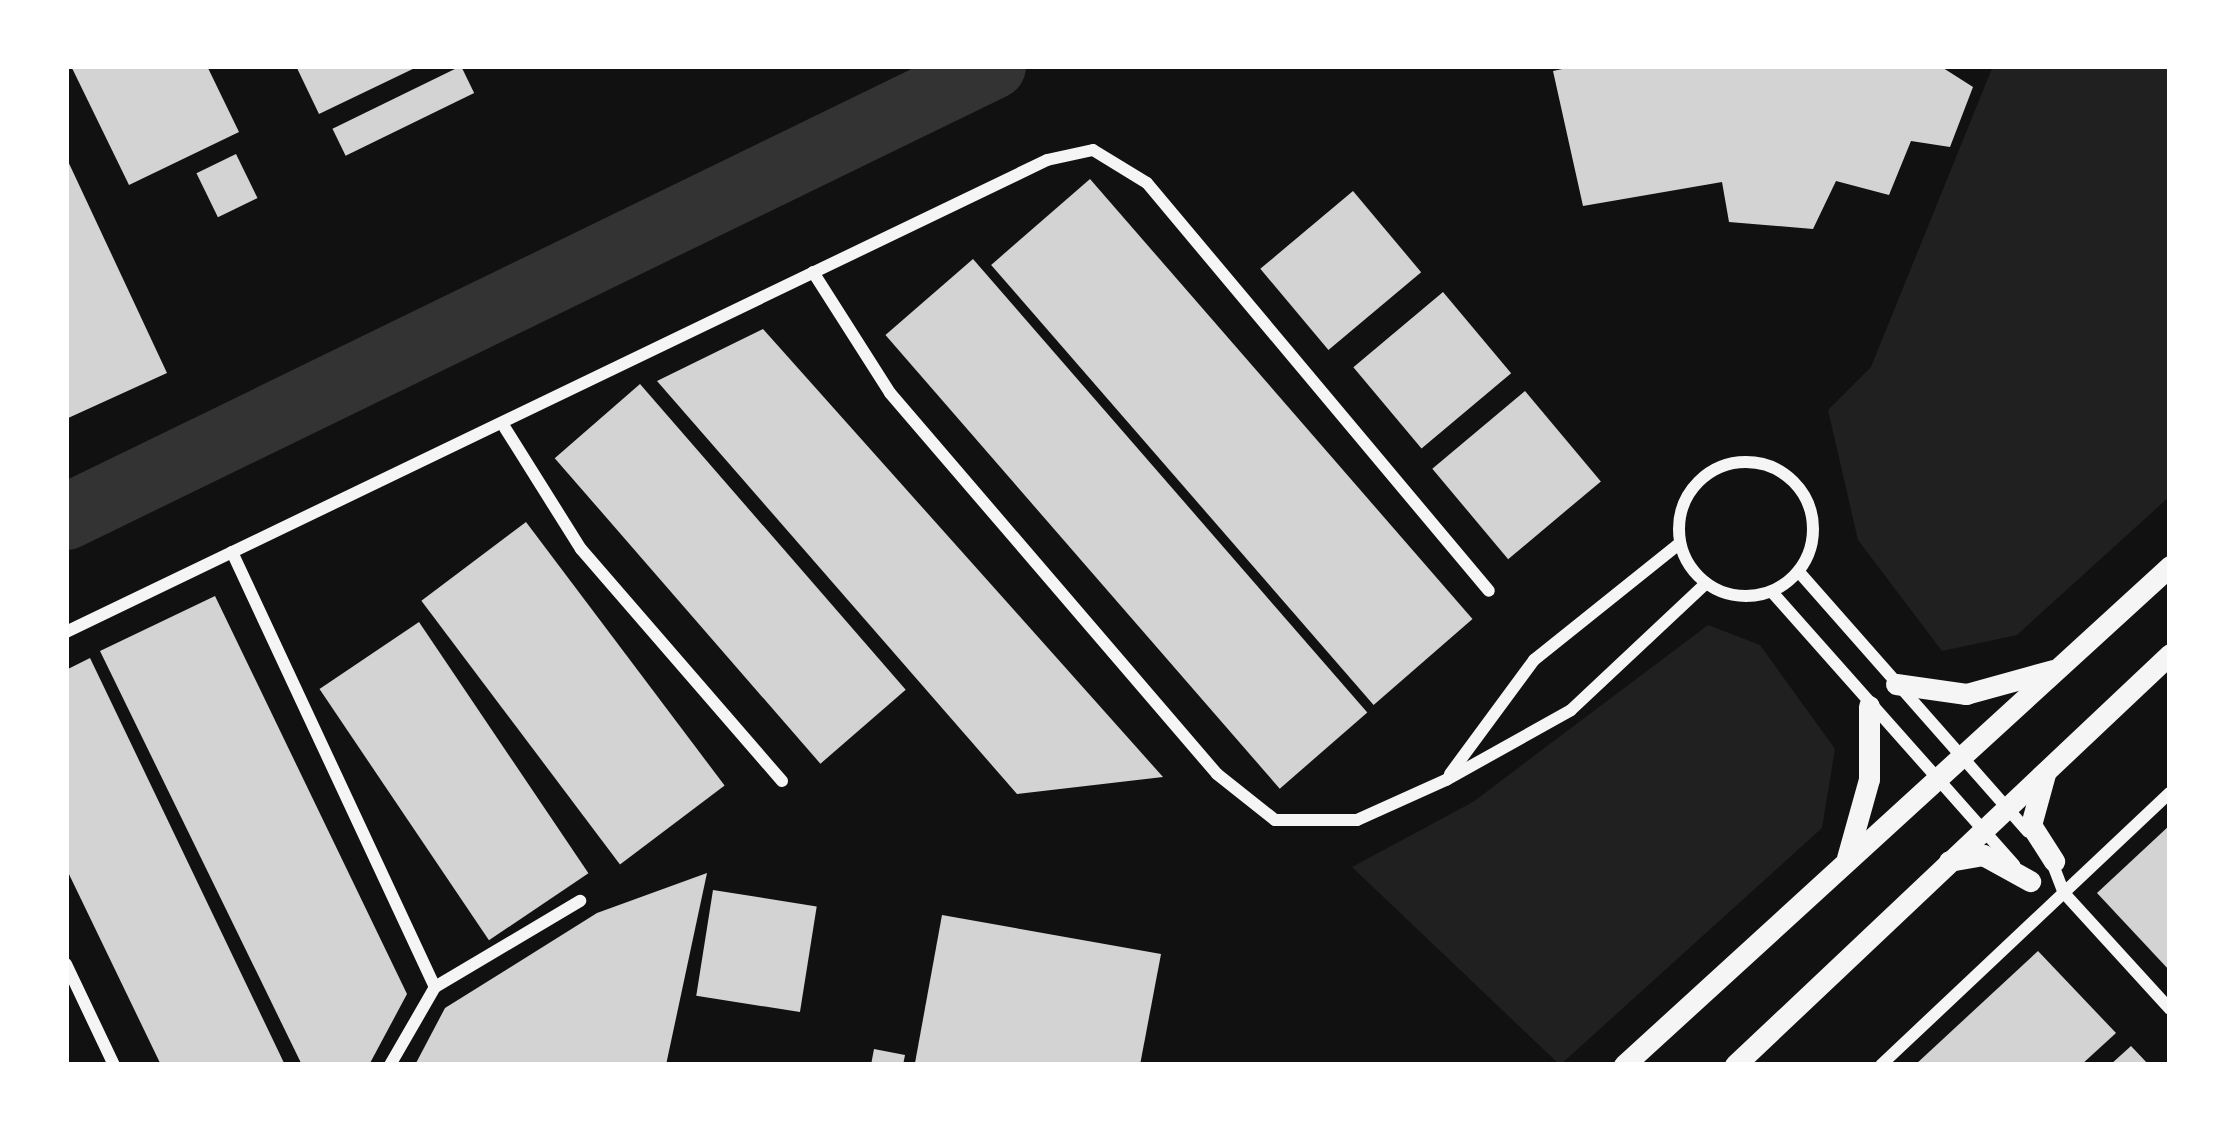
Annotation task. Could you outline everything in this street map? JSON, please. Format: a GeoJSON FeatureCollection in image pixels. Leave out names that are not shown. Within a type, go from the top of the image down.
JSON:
{"type":"FeatureCollection","features":[{"type":"Feature","properties":{"kind":"street"},"geometry":{"type":"LineString","coordinates":[[66,632],[505,428],[1046,160],[1093,150],[1148,183],[1489,591]]}},
{"type":"Feature","properties":{"kind":"street"},"geometry":{"type":"LineString","coordinates":[[812,272],[890,393],[1241,800],[1314,827],[1446,780],[1571,710],[1705,584]]}},
{"type":"Feature","properties":{"kind":"street"},"geometry":{"type":"LineString","coordinates":[[505,428],[581,549],[782,781]]}},
{"type":"Feature","properties":{"kind":"street"},"geometry":{"type":"LineString","coordinates":[[1766,464],[1802,490],[1813,517],[1799,572],[1772,592],[1735,597],[1705,584],[1679,544],[1679,515],[1703,476],[1766,464]]}},
{"type":"Feature","properties":{"kind":"street"},"geometry":{"type":"LineString","coordinates":[[1446,780],[1534,660],[1679,544]]}},
{"type":"Feature","properties":{"kind":"street"},"geometry":{"type":"LineString","coordinates":[[232,552],[435,987]]}},
{"type":"Feature","properties":{"kind":"street"},"geometry":{"type":"LineString","coordinates":[[1624,1065],[2170,566]]}},
{"type":"Feature","properties":{"kind":"street"},"geometry":{"type":"LineString","coordinates":[[1799,572],[2054,861]]}},
{"type":"Feature","properties":{"kind":"street"},"geometry":{"type":"LineString","coordinates":[[1772,592],[1934,784],[2030,881]]}},
{"type":"Feature","properties":{"kind":"street"},"geometry":{"type":"LineString","coordinates":[[1735,1065],[2003,804],[2170,654]]}},
{"type":"Feature","properties":{"kind":"street"},"geometry":{"type":"LineString","coordinates":[[1896,684],[1966,694],[2061,668]]}},
{"type":"Feature","properties":{"kind":"street"},"geometry":{"type":"LineString","coordinates":[[1845,864],[1869,779],[1869,706]]}},
{"type":"Feature","properties":{"kind":"street"},"geometry":{"type":"LineString","coordinates":[[2054,758],[2030,809],[2064,893],[2170,1009]]}},
{"type":"Feature","properties":{"kind":"street"},"geometry":{"type":"LineString","coordinates":[[1880,1065],[2170,793]]}},
{"type":"Feature","properties":{"kind":"street"},"geometry":{"type":"LineString","coordinates":[[1934,870],[1971,854],[2064,893]]}},
{"type":"Feature","properties":{"kind":"street"},"geometry":{"type":"LineString","coordinates":[[390,1065],[435,987],[580,901]]}},
{"type":"Feature","properties":{"kind":"street"},"geometry":{"type":"LineString","coordinates":[[66,964],[114,1065]]}},
{"type":"Feature","properties":{"kind":"shaded area"},"geometry":{"type":"Polygon","coordinates":[[[1993,66],[2170,66],[2170,496],[2017,635],[1942,651],[1858,540],[1828,410],[1871,367],[1993,66]]]}},
{"type":"Feature","properties":{"kind":"shaded area"},"geometry":{"type":"Polygon","coordinates":[[[1708,625],[1760,645],[1835,749],[1822,828],[1560,1065],[1352,867],[1473,802],[1708,625]]]}},
{"type":"Feature","properties":{"kind":"building"},"geometry":{"type":"Polygon","coordinates":[[[71,66],[207,66],[239,132],[129,185],[71,66]]]}},
{"type":"Feature","properties":{"kind":"building"},"geometry":{"type":"Polygon","coordinates":[[[296,66],[419,66],[319,114],[296,66]]]}},
{"type":"Feature","properties":{"kind":"building"},"geometry":{"type":"Polygon","coordinates":[[[461,66],[474,93],[346,156],[332,129],[461,66]]]}},
{"type":"Feature","properties":{"kind":"building"},"geometry":{"type":"Polygon","coordinates":[[[1576,66],[1940,66],[1973,87],[1950,147],[1911,141],[1889,195],[1836,181],[1813,229],[1729,222],[1722,182],[1583,206],[1553,71],[1576,66]]]}},
{"type":"Feature","properties":{"kind":"building"},"geometry":{"type":"Polygon","coordinates":[[[236,154],[257,198],[218,217],[196,173],[236,154]]]}},
{"type":"Feature","properties":{"kind":"building"},"geometry":{"type":"Polygon","coordinates":[[[66,157],[167,373],[66,419],[66,157]]]}},
{"type":"Feature","properties":{"kind":"building"},"geometry":{"type":"Polygon","coordinates":[[[1090,179],[1472,619],[1374,705],[991,265],[1090,179]]]}},
{"type":"Feature","properties":{"kind":"building"},"geometry":{"type":"Polygon","coordinates":[[[1353,191],[1421,272],[1328,350],[1260,269],[1353,191]]]}},
{"type":"Feature","properties":{"kind":"building"},"geometry":{"type":"Polygon","coordinates":[[[973,259],[1367,713],[1280,789],[885,335],[973,259]]]}},
{"type":"Feature","properties":{"kind":"building"},"geometry":{"type":"Polygon","coordinates":[[[1443,292],[1511,373],[1422,448],[1353,367],[1443,292]]]}},
{"type":"Feature","properties":{"kind":"building"},"geometry":{"type":"Polygon","coordinates":[[[763,329],[1163,777],[1017,794],[657,381],[763,329]]]}},
{"type":"Feature","properties":{"kind":"building"},"geometry":{"type":"Polygon","coordinates":[[[640,384],[906,690],[820,764],[555,458],[640,384]]]}},
{"type":"Feature","properties":{"kind":"building"},"geometry":{"type":"Polygon","coordinates":[[[1525,391],[1601,481],[1508,559],[1432,469],[1525,391]]]}},
{"type":"Feature","properties":{"kind":"building"},"geometry":{"type":"Polygon","coordinates":[[[526,522],[725,786],[620,864],[421,601],[526,522]]]}},
{"type":"Feature","properties":{"kind":"building"},"geometry":{"type":"Polygon","coordinates":[[[215,596],[407,994],[369,1065],[302,1065],[100,651],[215,596]]]}},
{"type":"Feature","properties":{"kind":"building"},"geometry":{"type":"Polygon","coordinates":[[[419,622],[588,873],[489,940],[320,689],[419,622]]]}},
{"type":"Feature","properties":{"kind":"building"},"geometry":{"type":"Polygon","coordinates":[[[90,658],[285,1065],[161,1065],[66,868],[66,670],[90,658]]]}},
{"type":"Feature","properties":{"kind":"building"},"geometry":{"type":"Polygon","coordinates":[[[2170,825],[2170,971],[2097,893],[2170,825]]]}},
{"type":"Feature","properties":{"kind":"building"},"geometry":{"type":"Polygon","coordinates":[[[707,873],[666,1065],[415,1065],[445,1008],[597,913],[707,873]]]}},
{"type":"Feature","properties":{"kind":"building"},"geometry":{"type":"Polygon","coordinates":[[[713,890],[817,906],[800,1012],[696,996],[713,890]]]}},
{"type":"Feature","properties":{"kind":"building"},"geometry":{"type":"Polygon","coordinates":[[[942,915],[1161,954],[1140,1065],[915,1063],[942,915]]]}},
{"type":"Feature","properties":{"kind":"building"},"geometry":{"type":"Polygon","coordinates":[[[2038,951],[2116,1033],[2081,1065],[1915,1065],[2038,951]]]}},
{"type":"Feature","properties":{"kind":"building"},"geometry":{"type":"Polygon","coordinates":[[[2131,1046],[2149,1065],[2110,1065],[2131,1046]]]}},
{"type":"Feature","properties":{"kind":"building"},"geometry":{"type":"Polygon","coordinates":[[[874,1049],[905,1055],[903,1065],[871,1065],[874,1049]]]}},
{"type":"Feature","properties":{"kind":"waterway"},"geometry":{"type":"LineString","coordinates":[[66,517],[993,66]]}}]}
